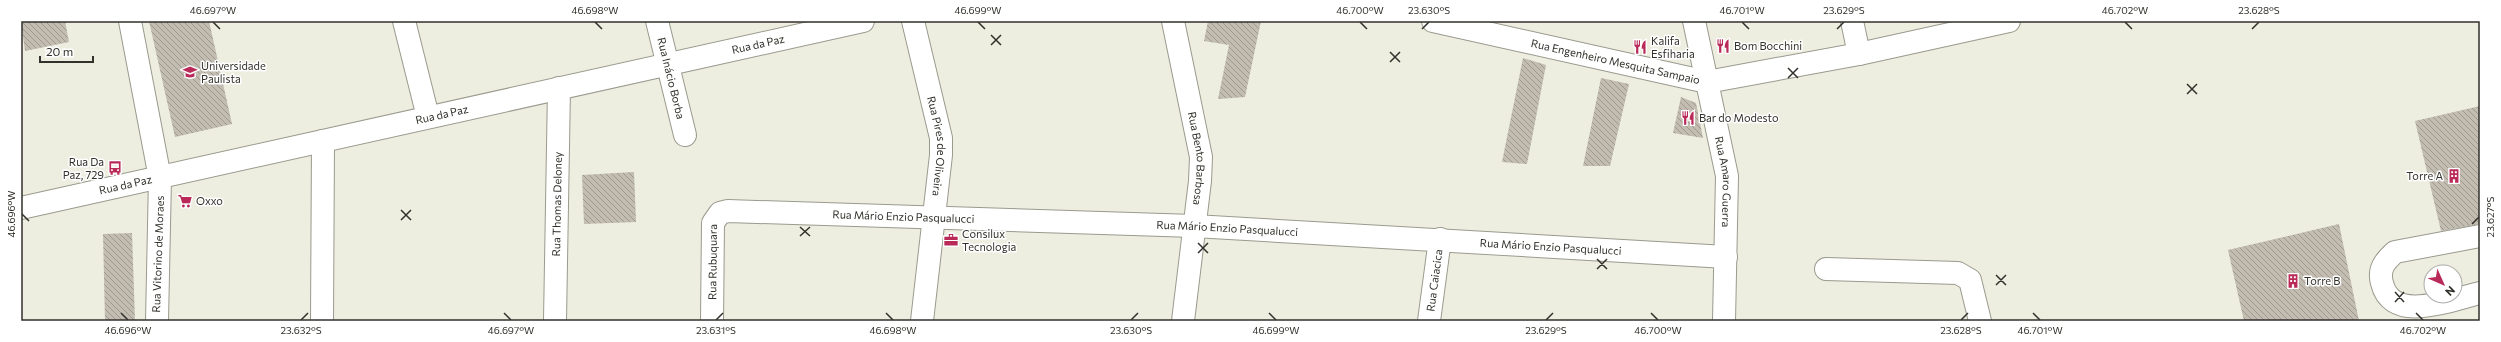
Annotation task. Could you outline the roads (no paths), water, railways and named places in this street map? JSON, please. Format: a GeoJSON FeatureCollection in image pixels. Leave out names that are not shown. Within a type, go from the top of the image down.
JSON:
{"type":"FeatureCollection","features":[{"type":"Feature","properties":{"kind":"street","name":"Rua Vitorino de Moraes"},"geometry":{"type":"LineString","coordinates":[[130,21],[160,178],[157,321]]}},
{"type":"Feature","properties":{"kind":"street"},"geometry":{"type":"LineString","coordinates":[[404,21],[428,117]]}},
{"type":"Feature","properties":{"kind":"street","name":"Rua Inácio Borba"},"geometry":{"type":"LineString","coordinates":[[657,21],[666,65],[684,135]]}},
{"type":"Feature","properties":{"kind":"street","name":"Rua da Paz"},"geometry":{"type":"LineString","coordinates":[[21,208],[863,21]]}},
{"type":"Feature","properties":{"kind":"street","name":"Rua Pires de Oliveira"},"geometry":{"type":"LineString","coordinates":[[913,21],[941,138],[941,155],[922,321]]}},
{"type":"Feature","properties":{"kind":"street","name":"Rua Bento Barbosa"},"geometry":{"type":"LineString","coordinates":[[1173,21],[1201,157],[1182,321]]}},
{"type":"Feature","properties":{"kind":"street","name":"Rua Engenheiro Mesquita Sampaio"},"geometry":{"type":"LineString","coordinates":[[1433,21],[1708,82],[1859,54],[1958,27],[2009,21]]}},
{"type":"Feature","properties":{"kind":"street","name":"Rua Amaro Guerra"},"geometry":{"type":"LineString","coordinates":[[1694,21],[1727,176],[1724,321]]}},
{"type":"Feature","properties":{"kind":"street"},"geometry":{"type":"LineString","coordinates":[[1852,21],[1859,54]]}},
{"type":"Feature","properties":{"kind":"street","name":"Rua Thomas Deloney"},"geometry":{"type":"LineString","coordinates":[[555,321],[559,88]]}},
{"type":"Feature","properties":{"kind":"street"},"geometry":{"type":"LineString","coordinates":[[322,321],[323,141]]}},
{"type":"Feature","properties":{"kind":"street","name":"Rua Mário Enzio Pasqualucci"},"geometry":{"type":"LineString","coordinates":[[728,211],[1194,226],[1440,239],[1726,257]]}},
{"type":"Feature","properties":{"kind":"street","name":"Rua Rubuquara"},"geometry":{"type":"LineString","coordinates":[[712,321],[713,223],[720,213],[728,211]]}},
{"type":"Feature","properties":{"kind":"street"},"geometry":{"type":"LineString","coordinates":[[2480,236],[2396,252],[2386,261],[2380,274],[2384,292],[2401,306],[2423,307],[2480,292]]}},
{"type":"Feature","properties":{"kind":"street","name":"Rua Caiacica"},"geometry":{"type":"LineString","coordinates":[[1429,321],[1440,239]]}},
{"type":"Feature","properties":{"kind":"street"},"geometry":{"type":"LineString","coordinates":[[1826,269],[1958,272],[1970,280],[1980,321]]}},
{"type":"Feature","properties":{"kind":"place","name":"Bom Bocchini"},"geometry":{"type":"Point","coordinates":[1723,46]}},
{"type":"Feature","properties":{"kind":"place","name":"Kalifa Esfiharia"},"geometry":{"type":"Point","coordinates":[1640,47]}},
{"type":"Feature","properties":{"kind":"place","name":"Universidade Paulista"},"geometry":{"type":"Point","coordinates":[190,72]}},
{"type":"Feature","properties":{"kind":"place","name":"Bar do Modesto"},"geometry":{"type":"Point","coordinates":[1688,118]}},
{"type":"Feature","properties":{"kind":"place","name":"Rua Da Paz, 729"},"geometry":{"type":"Point","coordinates":[115,168]}},
{"type":"Feature","properties":{"kind":"place","name":"Torre A"},"geometry":{"type":"Point","coordinates":[2454,176]}},
{"type":"Feature","properties":{"kind":"place","name":"Oxxo"},"geometry":{"type":"Point","coordinates":[185,201]}},
{"type":"Feature","properties":{"kind":"place","name":"Consilux Tecnologia"},"geometry":{"type":"Point","coordinates":[951,240]}},
{"type":"Feature","properties":{"kind":"place","name":"Torre B"},"geometry":{"type":"Point","coordinates":[2293,281]}}]}
